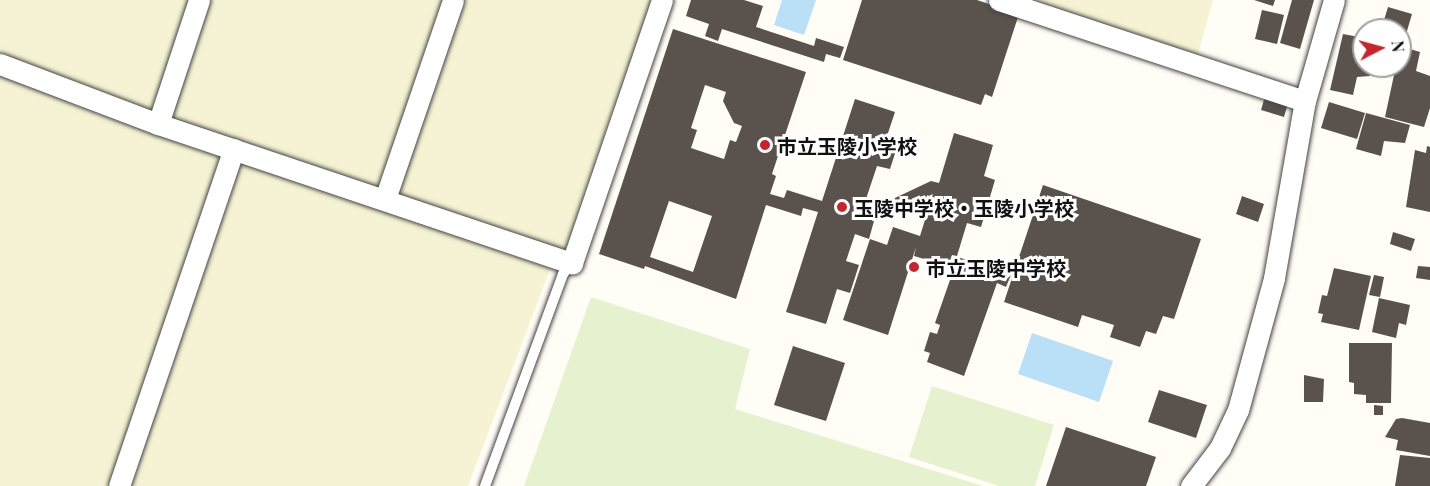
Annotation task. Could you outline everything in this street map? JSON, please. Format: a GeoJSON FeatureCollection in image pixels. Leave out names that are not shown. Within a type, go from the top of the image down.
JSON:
{"type":"FeatureCollection","features":[{"type":"Feature","properties":{"kind":"street"},"geometry":{"type":"LineString","coordinates":[[158,124],[199,0]]}},
{"type":"Feature","properties":{"kind":"street"},"geometry":{"type":"LineString","coordinates":[[385,198],[453,0]]}},
{"type":"Feature","properties":{"kind":"street"},"geometry":{"type":"LineString","coordinates":[[0,64],[158,124],[385,198],[572,263],[662,0]]}},
{"type":"Feature","properties":{"kind":"street"},"geometry":{"type":"LineString","coordinates":[[999,0],[1305,101]]}},
{"type":"Feature","properties":{"kind":"street"},"geometry":{"type":"LineString","coordinates":[[1191,486],[1220,448],[1238,410],[1274,278],[1305,101],[1334,0]]}},
{"type":"Feature","properties":{"kind":"street"},"geometry":{"type":"LineString","coordinates":[[119,486],[234,149]]}},
{"type":"Feature","properties":{"kind":"lane"},"geometry":{"type":"LineString","coordinates":[[485,486],[563,274],[572,263]]}},
{"type":"Feature","properties":{"kind":"shaded area"},"geometry":{"type":"Polygon","coordinates":[[[0,0],[655,0],[572,242],[554,259],[468,486],[0,486],[0,0]]]}},
{"type":"Feature","properties":{"kind":"shaded area"},"geometry":{"type":"Polygon","coordinates":[[[1028,0],[1213,0],[1197,57],[1028,0]]]}},
{"type":"Feature","properties":{"kind":"green space"},"geometry":{"type":"Polygon","coordinates":[[[591,297],[750,349],[735,409],[983,486],[524,486],[591,297]]]}},
{"type":"Feature","properties":{"kind":"green space"},"geometry":{"type":"Polygon","coordinates":[[[932,386],[1054,425],[1035,486],[999,486],[909,457],[932,386]]]}},
{"type":"Feature","properties":{"kind":"water"},"geometry":{"type":"Polygon","coordinates":[[[782,0],[816,0],[804,35],[774,25],[782,0]]]}},
{"type":"Feature","properties":{"kind":"water"},"geometry":{"type":"Polygon","coordinates":[[[1032,333],[1113,361],[1099,402],[1018,374],[1032,333]]]}},
{"type":"Feature","properties":{"kind":"building"},"geometry":{"type":"Polygon","coordinates":[[[691,0],[744,0],[763,6],[756,27],[814,46],[816,38],[844,47],[840,58],[826,54],[824,62],[722,29],[718,41],[705,36],[709,24],[686,16],[691,0]]]}},
{"type":"Feature","properties":{"kind":"building"},"geometry":{"type":"Polygon","coordinates":[[[862,0],[977,0],[1019,14],[992,97],[985,94],[981,105],[843,60],[862,0]]]}},
{"type":"Feature","properties":{"kind":"building"},"geometry":{"type":"Polygon","coordinates":[[[1254,0],[1275,0],[1273,6],[1254,0]]]}},
{"type":"Feature","properties":{"kind":"building"},"geometry":{"type":"Polygon","coordinates":[[[1292,0],[1314,0],[1300,49],[1280,43],[1292,0]]]}},
{"type":"Feature","properties":{"kind":"building"},"geometry":{"type":"Polygon","coordinates":[[[1388,7],[1412,14],[1411,18],[1385,18],[1388,7]]]}},
{"type":"Feature","properties":{"kind":"building"},"geometry":{"type":"Polygon","coordinates":[[[1262,10],[1284,15],[1277,44],[1255,39],[1262,10]]]}},
{"type":"Feature","properties":{"kind":"building"},"geometry":{"type":"Polygon","coordinates":[[[673,29],[806,72],[772,174],[776,176],[770,194],[784,198],[787,190],[822,201],[855,99],[895,112],[887,136],[899,141],[890,169],[877,166],[861,214],[931,181],[939,183],[954,133],[993,145],[984,176],[995,180],[981,227],[967,223],[957,256],[952,255],[948,266],[914,256],[916,247],[888,335],[843,320],[870,239],[887,245],[893,227],[920,236],[933,194],[874,221],[869,239],[855,234],[846,261],[859,265],[850,293],[837,289],[826,324],[786,312],[818,212],[803,208],[801,216],[766,205],[736,299],[645,266],[644,269],[599,254],[673,29]],[[705,85],[691,128],[697,130],[691,148],[724,159],[730,140],[736,142],[742,126],[734,123],[723,101],[726,92],[705,85]],[[669,201],[650,257],[693,272],[712,216],[669,201]]]}},
{"type":"Feature","properties":{"kind":"building"},"geometry":{"type":"Polygon","coordinates":[[[1343,34],[1352,36],[1352,78],[1357,78],[1353,95],[1330,90],[1343,34]]]}},
{"type":"Feature","properties":{"kind":"building"},"geometry":{"type":"Polygon","coordinates":[[[1412,50],[1420,52],[1416,71],[1430,76],[1430,108],[1424,127],[1385,117],[1393,78],[1412,78],[1412,50]]]}},
{"type":"Feature","properties":{"kind":"building"},"geometry":{"type":"Polygon","coordinates":[[[1266,93],[1289,100],[1284,117],[1261,110],[1266,93]]]}},
{"type":"Feature","properties":{"kind":"building"},"geometry":{"type":"Polygon","coordinates":[[[1329,102],[1365,113],[1357,139],[1321,128],[1329,102]]]}},
{"type":"Feature","properties":{"kind":"building"},"geometry":{"type":"Polygon","coordinates":[[[1366,113],[1410,125],[1405,143],[1384,141],[1381,156],[1356,149],[1366,113]]]}},
{"type":"Feature","properties":{"kind":"building"},"geometry":{"type":"Polygon","coordinates":[[[1427,146],[1430,147],[1430,212],[1406,207],[1415,150],[1426,153],[1427,146]]]}},
{"type":"Feature","properties":{"kind":"building"},"geometry":{"type":"Polygon","coordinates":[[[1043,185],[1201,239],[1174,319],[1163,316],[1156,334],[1146,331],[1140,347],[1110,337],[1114,325],[1082,315],[1078,327],[1004,302],[1043,185]]]}},
{"type":"Feature","properties":{"kind":"building"},"geometry":{"type":"Polygon","coordinates":[[[1242,196],[1264,204],[1258,222],[1236,214],[1242,196]]]}},
{"type":"Feature","properties":{"kind":"building"},"geometry":{"type":"Polygon","coordinates":[[[1393,232],[1415,239],[1411,251],[1390,244],[1393,232]]]}},
{"type":"Feature","properties":{"kind":"building"},"geometry":{"type":"Polygon","coordinates":[[[958,257],[1011,275],[1006,287],[997,283],[964,376],[927,362],[930,353],[924,351],[930,332],[937,334],[940,325],[935,323],[958,257]]]}},
{"type":"Feature","properties":{"kind":"building"},"geometry":{"type":"Polygon","coordinates":[[[1418,266],[1430,267],[1430,280],[1416,278],[1418,266]]]}},
{"type":"Feature","properties":{"kind":"building"},"geometry":{"type":"Polygon","coordinates":[[[1334,268],[1371,276],[1359,330],[1321,322],[1323,314],[1318,313],[1322,295],[1327,296],[1334,268]]]}},
{"type":"Feature","properties":{"kind":"building"},"geometry":{"type":"Polygon","coordinates":[[[1374,275],[1384,277],[1380,297],[1369,295],[1374,275]]]}},
{"type":"Feature","properties":{"kind":"building"},"geometry":{"type":"Polygon","coordinates":[[[1379,298],[1410,305],[1406,325],[1399,323],[1396,338],[1372,332],[1379,298]]]}},
{"type":"Feature","properties":{"kind":"building"},"geometry":{"type":"Polygon","coordinates":[[[1349,343],[1392,343],[1391,403],[1366,403],[1366,395],[1354,394],[1354,383],[1349,382],[1349,343]]]}},
{"type":"Feature","properties":{"kind":"building"},"geometry":{"type":"Polygon","coordinates":[[[793,346],[845,363],[826,421],[774,405],[793,346]]]}},
{"type":"Feature","properties":{"kind":"building"},"geometry":{"type":"Polygon","coordinates":[[[1304,375],[1324,379],[1323,402],[1304,402],[1304,375]]]}},
{"type":"Feature","properties":{"kind":"building"},"geometry":{"type":"Polygon","coordinates":[[[1159,390],[1207,405],[1196,438],[1148,422],[1159,390]]]}},
{"type":"Feature","properties":{"kind":"building"},"geometry":{"type":"Polygon","coordinates":[[[1374,405],[1383,406],[1383,415],[1374,415],[1374,405]]]}},
{"type":"Feature","properties":{"kind":"building"},"geometry":{"type":"Polygon","coordinates":[[[1396,419],[1430,423],[1430,456],[1396,450],[1398,440],[1385,437],[1396,419]]]}},
{"type":"Feature","properties":{"kind":"building"},"geometry":{"type":"Polygon","coordinates":[[[1066,427],[1156,457],[1146,486],[1046,486],[1066,427]]]}},
{"type":"Feature","properties":{"kind":"building"},"geometry":{"type":"Polygon","coordinates":[[[1400,455],[1430,458],[1430,486],[1395,486],[1400,455]]]}},
{"type":"Feature","properties":{"kind":"place","name":"市立玉陵小学校"},"geometry":{"type":"Point","coordinates":[765,145]}},
{"type":"Feature","properties":{"kind":"place","name":"玉陵中学校・玉陵小学校"},"geometry":{"type":"Point","coordinates":[842,207]}},
{"type":"Feature","properties":{"kind":"place","name":"市立玉陵中学校"},"geometry":{"type":"Point","coordinates":[914,267]}}]}
